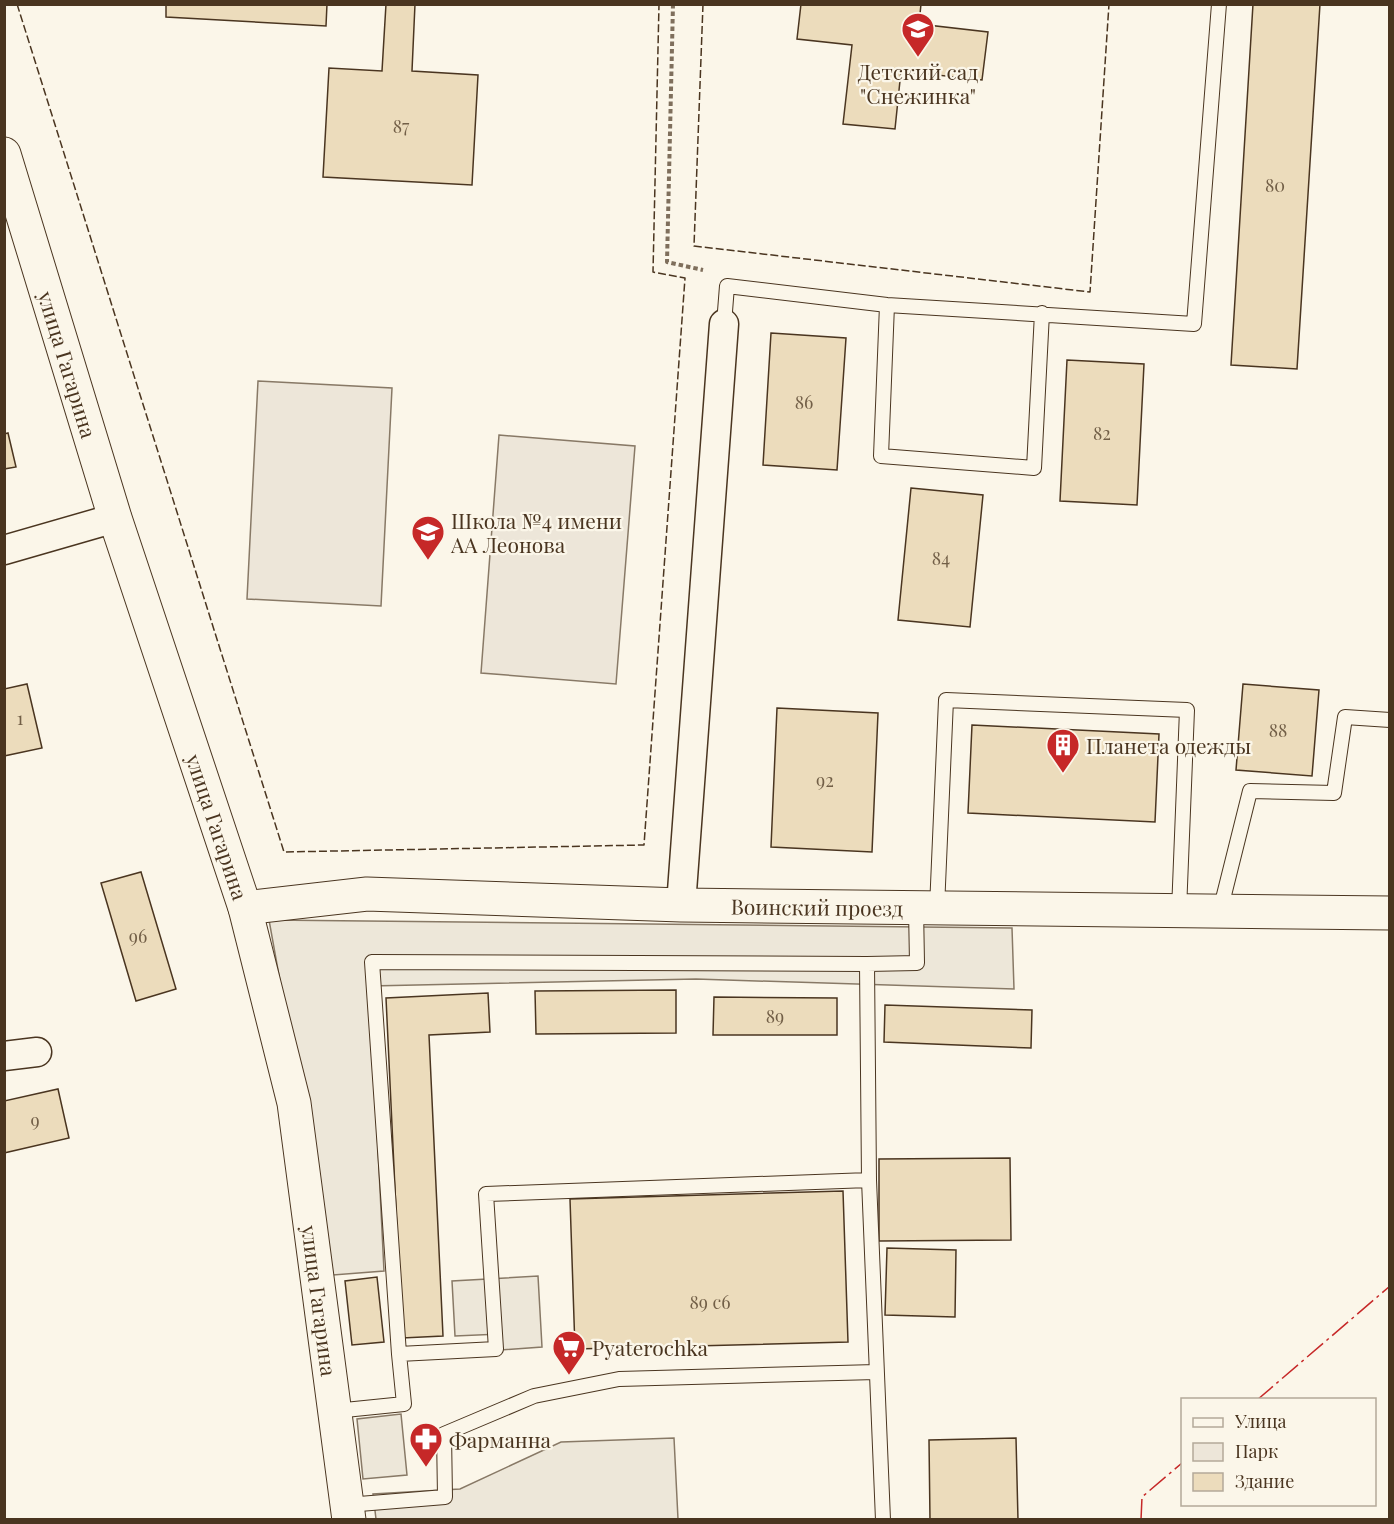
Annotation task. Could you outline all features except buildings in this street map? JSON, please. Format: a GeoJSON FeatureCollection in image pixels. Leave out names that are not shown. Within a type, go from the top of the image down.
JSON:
{"type":"FeatureCollection","features":[{"type":"Feature","properties":{"kind":"main road","name":"улица Гагарина"},"geometry":{"type":"LineString","coordinates":[[4,154],[116,518],[244,908],[294,1103],[348,1512]]}},
{"type":"Feature","properties":{"kind":"main road","name":"Воинский проезд"},"geometry":{"type":"LineString","coordinates":[[244,908],[367,894],[681,906],[1389,913]]}},
{"type":"Feature","properties":{"kind":"street"},"geometry":{"type":"LineString","coordinates":[[681,906],[724,324]]}},
{"type":"Feature","properties":{"kind":"street"},"geometry":{"type":"LineString","coordinates":[[4,550],[116,518]]}},
{"type":"Feature","properties":{"kind":"street"},"geometry":{"type":"LineString","coordinates":[[4,1056],[37,1052]]}},
{"type":"Feature","properties":{"kind":"lane"},"geometry":{"type":"LineString","coordinates":[[724,324],[727,286],[886,305],[1194,324],[1219,4]]}},
{"type":"Feature","properties":{"kind":"lane"},"geometry":{"type":"LineString","coordinates":[[886,305],[881,456],[1034,468],[1042,313]]}},
{"type":"Feature","properties":{"kind":"lane"},"geometry":{"type":"LineString","coordinates":[[335,1411],[404,1404],[372,962],[917,963],[927,908],[946,700],[1187,710],[1179,911]]}},
{"type":"Feature","properties":{"kind":"lane"},"geometry":{"type":"LineString","coordinates":[[1220,912],[1250,791],[1334,793],[1345,717],[1389,720]]}},
{"type":"Feature","properties":{"kind":"lane"},"geometry":{"type":"LineString","coordinates":[[867,964],[869,1180],[883,1520]]}},
{"type":"Feature","properties":{"kind":"lane"},"geometry":{"type":"LineString","coordinates":[[399,1354],[496,1349],[486,1194],[869,1180]]}},
{"type":"Feature","properties":{"kind":"lane"},"geometry":{"type":"LineString","coordinates":[[348,1512],[445,1497],[444,1434],[534,1396],[618,1379],[876,1372]]}},
{"type":"Feature","properties":{"kind":"path"},"geometry":{"type":"LineString","coordinates":[[673,4],[667,262],[703,270]]}},
{"type":"Feature","properties":{"kind":"green space"},"geometry":{"type":"Polygon","coordinates":[[[258,381],[392,388],[381,606],[247,599],[258,381]]]}},
{"type":"Feature","properties":{"kind":"green space"},"geometry":{"type":"Polygon","coordinates":[[[499,435],[635,446],[616,684],[481,673],[499,435]]]}},
{"type":"Feature","properties":{"kind":"shaded area"},"geometry":{"type":"Polygon","coordinates":[[[269,920],[1012,928],[1014,989],[696,979],[370,986],[384,1271],[333,1275],[269,920]]]}},
{"type":"Feature","properties":{"kind":"shaded area"},"geometry":{"type":"Polygon","coordinates":[[[538,1276],[542,1347],[501,1350],[500,1334],[455,1336],[452,1281],[538,1276]]]}},
{"type":"Feature","properties":{"kind":"shaded area"},"geometry":{"type":"Polygon","coordinates":[[[401,1414],[407,1475],[363,1479],[357,1419],[401,1414]]]}},
{"type":"Feature","properties":{"kind":"shaded area"},"geometry":{"type":"Polygon","coordinates":[[[674,1438],[678,1519],[376,1519],[373,1494],[460,1489],[561,1442],[674,1438]]]}},
{"type":"Feature","properties":{"kind":"fence"},"geometry":{"type":"LineString","coordinates":[[17,4],[284,852],[644,845],[685,278],[653,272],[659,4]]}},
{"type":"Feature","properties":{"kind":"fence"},"geometry":{"type":"LineString","coordinates":[[703,4],[694,246],[1090,292],[1109,4]]}},
{"type":"Feature","properties":{"kind":"power"},"geometry":{"type":"LineString","coordinates":[[1259,1398],[1390,1286]]}},
{"type":"Feature","properties":{"kind":"power"},"geometry":{"type":"LineString","coordinates":[[1141,1520],[1142,1497],[1181,1464]]}},
{"type":"Feature","properties":{"kind":"place","name":"Детский сад \"Снежинка\""},"geometry":{"type":"Point","coordinates":[918,58]}},
{"type":"Feature","properties":{"kind":"place","name":"Школа №4 имени АА Леонова"},"geometry":{"type":"Point","coordinates":[428,561]}},
{"type":"Feature","properties":{"kind":"place","name":"Планета одежды"},"geometry":{"type":"Point","coordinates":[1063,774]}},
{"type":"Feature","properties":{"kind":"place","name":"Pyaterochka"},"geometry":{"type":"Point","coordinates":[569,1376]}},
{"type":"Feature","properties":{"kind":"place","name":"Фарманна"},"geometry":{"type":"Point","coordinates":[426,1468]}}]}
